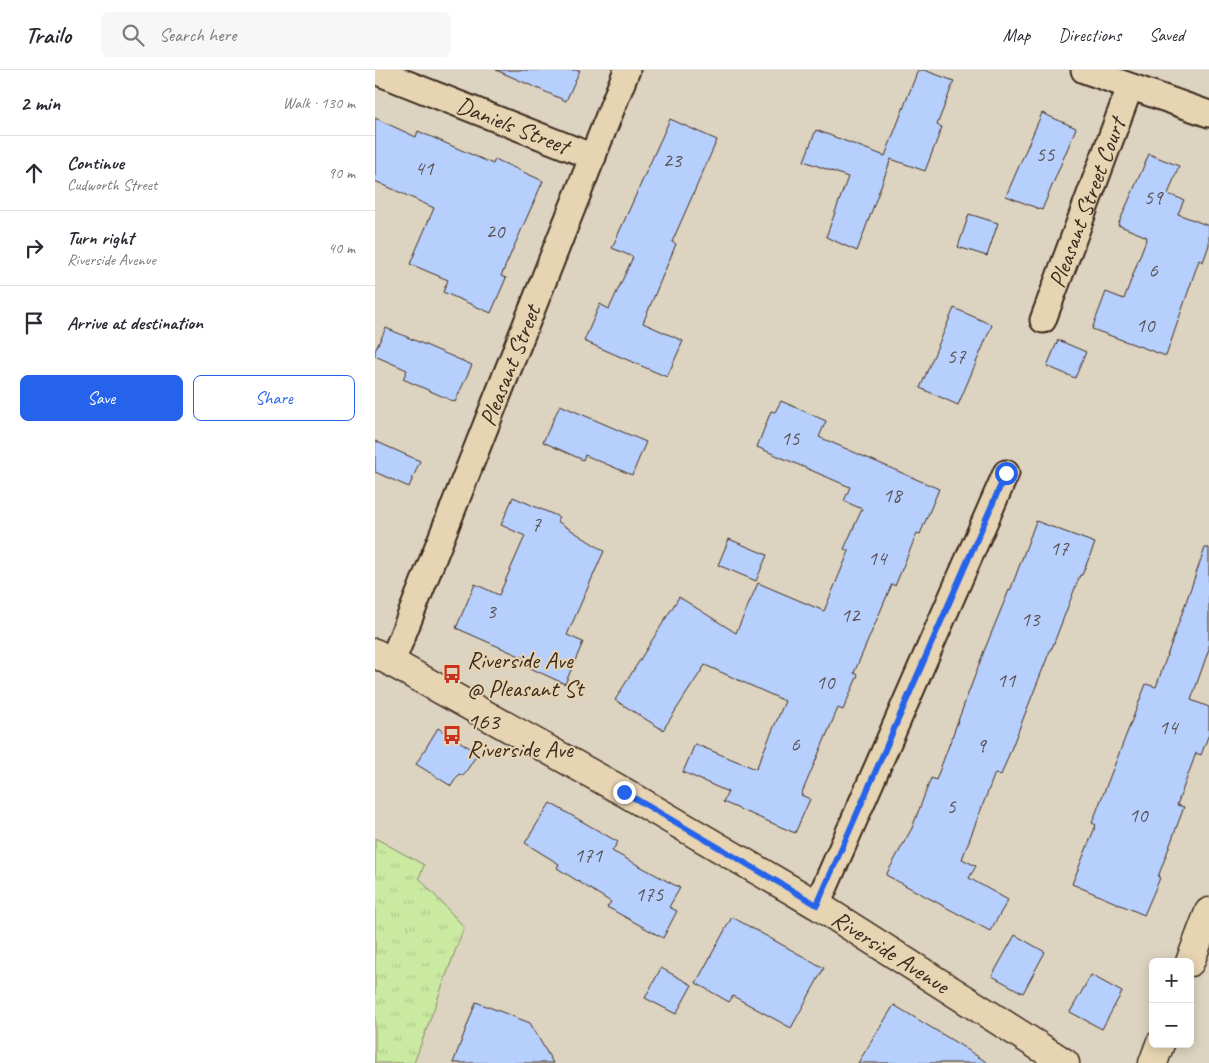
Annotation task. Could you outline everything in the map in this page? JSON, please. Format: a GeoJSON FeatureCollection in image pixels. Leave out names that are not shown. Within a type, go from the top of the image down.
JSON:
{"type":"FeatureCollection","features":[{"type":"Feature","properties":{"kind":"main road","name":"Riverside Avenue"},"geometry":{"type":"LineString","coordinates":[[384,658],[624,792],[817,905],[1065,1063]]}},
{"type":"Feature","properties":{"kind":"main road"},"geometry":{"type":"LineString","coordinates":[[1192,958],[1209,912]]}},
{"type":"Feature","properties":{"kind":"main road"},"geometry":{"type":"LineString","coordinates":[[1153,1063],[1159,1048]]}},
{"type":"Feature","properties":{"kind":"street","name":"Pleasant Street"},"geometry":{"type":"LineString","coordinates":[[384,658],[593,157],[627,70]]}},
{"type":"Feature","properties":{"kind":"street"},"geometry":{"type":"LineString","coordinates":[[1084,70],[1209,114]]}},
{"type":"Feature","properties":{"kind":"street","name":"Daniels Street"},"geometry":{"type":"LineString","coordinates":[[375,71],[593,157]]}},
{"type":"Feature","properties":{"kind":"street","name":"Pleasant Street Court"},"geometry":{"type":"LineString","coordinates":[[1043,320],[1130,87]]}},
{"type":"Feature","properties":{"kind":"street"},"geometry":{"type":"LineString","coordinates":[[817,905],[1006,473]]}},
{"type":"Feature","properties":{"kind":"green space"},"geometry":{"type":"Polygon","coordinates":[[[375,838],[424,865],[419,878],[464,927],[414,1063],[375,1063],[375,838]]]}},
{"type":"Feature","properties":{"kind":"building"},"geometry":{"type":"Polygon","coordinates":[[[496,70],[580,70],[566,101],[496,70]]]}},
{"type":"Feature","properties":{"kind":"building"},"geometry":{"type":"Polygon","coordinates":[[[918,70],[924,70],[954,81],[937,125],[942,127],[925,171],[891,159],[857,251],[826,237],[848,177],[804,161],[816,130],[885,156],[918,70]]]}},
{"type":"Feature","properties":{"kind":"building"},"geometry":{"type":"Polygon","coordinates":[[[1042,113],[1076,128],[1042,210],[1006,196],[1042,113]]]}},
{"type":"Feature","properties":{"kind":"building"},"geometry":{"type":"Polygon","coordinates":[[[375,118],[416,137],[418,131],[493,164],[495,159],[543,181],[501,276],[506,278],[491,313],[443,292],[448,280],[410,264],[434,208],[375,181],[375,118]]]}},
{"type":"Feature","properties":{"kind":"building"},"geometry":{"type":"Polygon","coordinates":[[[670,119],[717,140],[672,242],[676,244],[643,323],[683,341],[667,377],[584,341],[600,304],[609,309],[633,257],[612,248],[670,119]]]}},
{"type":"Feature","properties":{"kind":"building"},"geometry":{"type":"Polygon","coordinates":[[[1149,154],[1179,166],[1168,194],[1184,200],[1178,214],[1209,226],[1209,245],[1203,262],[1199,260],[1166,356],[1092,329],[1106,292],[1124,299],[1147,237],[1118,225],[1149,154]]]}},
{"type":"Feature","properties":{"kind":"building"},"geometry":{"type":"Polygon","coordinates":[[[969,214],[998,223],[987,256],[958,247],[969,214]]]}},
{"type":"Feature","properties":{"kind":"building"},"geometry":{"type":"Polygon","coordinates":[[[954,308],[992,325],[958,405],[920,388],[954,308]]]}},
{"type":"Feature","properties":{"kind":"building"},"geometry":{"type":"Polygon","coordinates":[[[386,328],[472,365],[455,402],[403,379],[407,370],[375,356],[375,351],[386,328]]]}},
{"type":"Feature","properties":{"kind":"building"},"geometry":{"type":"Polygon","coordinates":[[[1058,340],[1086,352],[1075,378],[1047,366],[1058,340]]]}},
{"type":"Feature","properties":{"kind":"building"},"geometry":{"type":"Polygon","coordinates":[[[781,401],[826,421],[819,437],[939,489],[920,534],[917,533],[895,586],[892,584],[854,673],[858,675],[843,710],[838,708],[801,795],[810,799],[795,833],[723,802],[728,792],[683,772],[695,744],[756,769],[785,701],[705,665],[663,730],[615,700],[679,597],[736,633],[758,583],[824,611],[849,551],[844,549],[862,509],[844,501],[850,487],[757,447],[771,411],[775,412],[781,401]]]}},
{"type":"Feature","properties":{"kind":"building"},"geometry":{"type":"Polygon","coordinates":[[[560,405],[646,442],[632,475],[585,455],[583,460],[543,442],[560,405]]]}},
{"type":"Feature","properties":{"kind":"building"},"geometry":{"type":"Polygon","coordinates":[[[375,441],[420,461],[409,487],[375,472],[375,441]]]}},
{"type":"Feature","properties":{"kind":"building"},"geometry":{"type":"Polygon","coordinates":[[[513,497],[559,517],[557,521],[604,551],[567,635],[583,642],[565,684],[528,667],[531,661],[456,628],[475,584],[499,595],[525,536],[501,525],[513,497]]]}},
{"type":"Feature","properties":{"kind":"building"},"geometry":{"type":"Polygon","coordinates":[[[1036,521],[1095,543],[1082,575],[1080,575],[1001,775],[995,773],[962,859],[976,866],[969,878],[1008,900],[990,931],[886,875],[912,828],[931,778],[936,780],[984,651],[1010,591],[1036,521]]]}},
{"type":"Feature","properties":{"kind":"building"},"geometry":{"type":"Polygon","coordinates":[[[729,539],[767,555],[756,581],[718,565],[729,539]]]}},
{"type":"Feature","properties":{"kind":"building"},"geometry":{"type":"Polygon","coordinates":[[[1205,548],[1209,548],[1209,649],[1191,700],[1209,707],[1209,734],[1201,755],[1196,753],[1177,805],[1184,807],[1158,877],[1160,878],[1144,915],[1072,884],[1096,825],[1092,823],[1146,684],[1156,687],[1205,548]]]}},
{"type":"Feature","properties":{"kind":"building"},"geometry":{"type":"Polygon","coordinates":[[[438,728],[478,753],[463,776],[459,774],[451,786],[416,764],[438,728]]]}},
{"type":"Feature","properties":{"kind":"building"},"geometry":{"type":"Polygon","coordinates":[[[550,803],[618,842],[612,851],[680,888],[669,907],[677,911],[663,938],[607,907],[611,902],[557,868],[559,864],[525,843],[550,803]]]}},
{"type":"Feature","properties":{"kind":"building"},"geometry":{"type":"Polygon","coordinates":[[[732,917],[824,968],[791,1028],[733,996],[729,1002],[696,983],[732,917]]]}},
{"type":"Feature","properties":{"kind":"building"},"geometry":{"type":"Polygon","coordinates":[[[1015,935],[1045,952],[1023,993],[992,976],[1015,935]]]}},
{"type":"Feature","properties":{"kind":"building"},"geometry":{"type":"Polygon","coordinates":[[[661,968],[692,985],[676,1014],[645,998],[661,968]]]}},
{"type":"Feature","properties":{"kind":"building"},"geometry":{"type":"Polygon","coordinates":[[[1091,975],[1122,992],[1102,1029],[1070,1012],[1091,975]]]}},
{"type":"Feature","properties":{"kind":"building"},"geometry":{"type":"Polygon","coordinates":[[[476,1002],[530,1023],[553,1063],[453,1063],[476,1002]]]}},
{"type":"Feature","properties":{"kind":"building"},"geometry":{"type":"Polygon","coordinates":[[[894,1005],[960,1045],[988,1063],[858,1063],[894,1005]]]}},
{"type":"Feature","properties":{"kind":"place","name":"Riverside Ave @ Pleasant St"},"geometry":{"type":"Point","coordinates":[452,674]}},
{"type":"Feature","properties":{"kind":"place","name":"163 Riverside Ave"},"geometry":{"type":"Point","coordinates":[452,735]}},
{"type":"Feature","properties":{"kind":"route"},"geometry":{"type":"LineString","coordinates":[[624,792],[817,905],[1006,473]]}}]}
